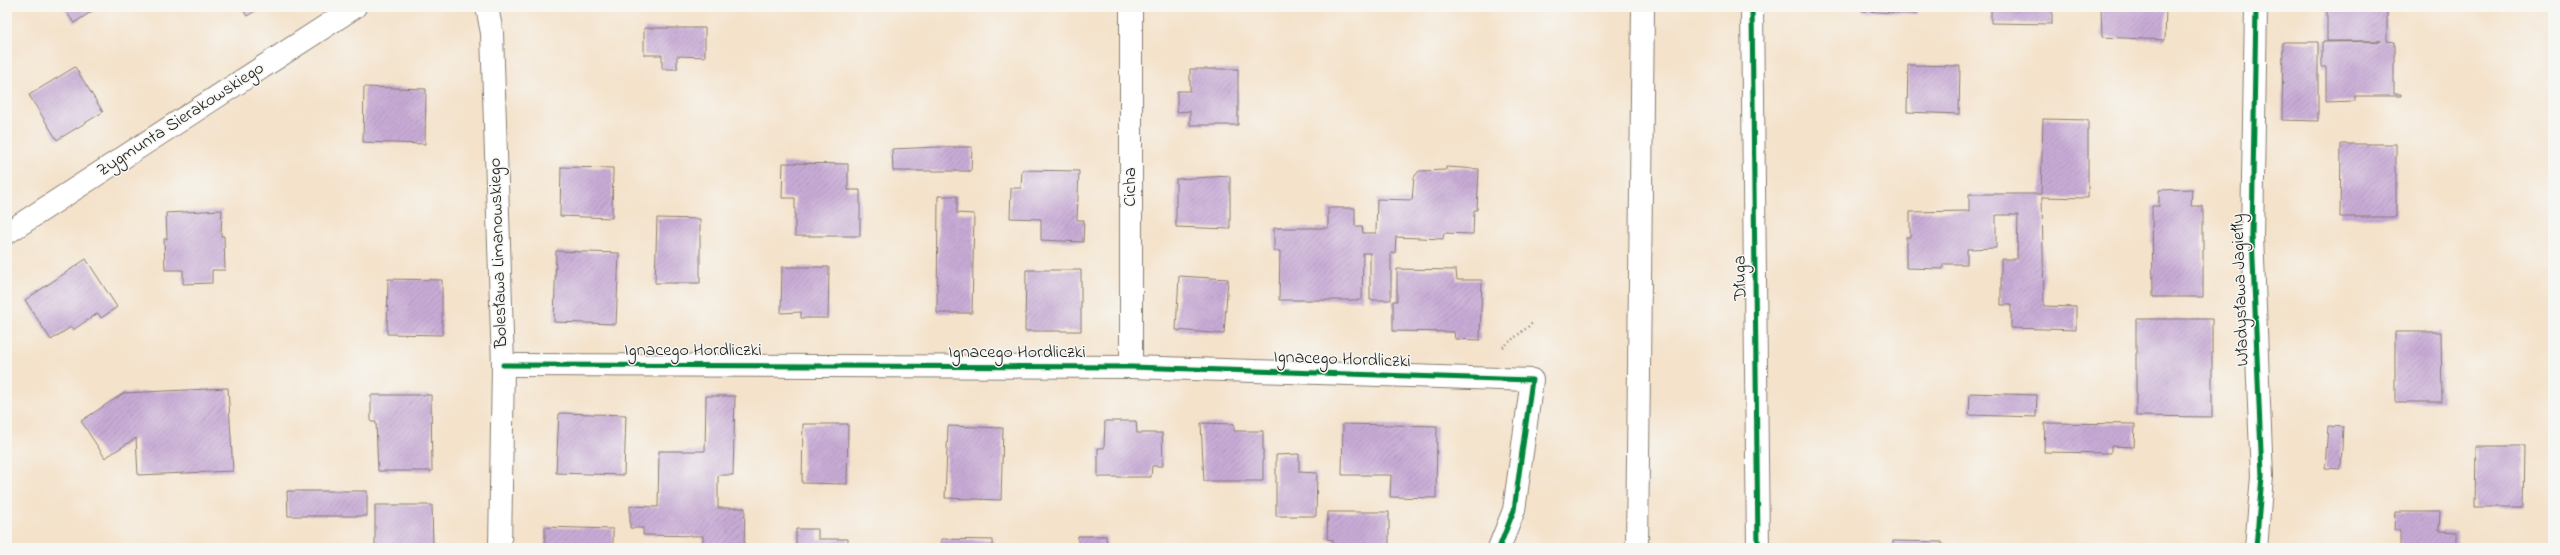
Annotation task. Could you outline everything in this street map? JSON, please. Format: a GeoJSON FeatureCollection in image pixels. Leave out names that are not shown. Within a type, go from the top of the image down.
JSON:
{"type":"FeatureCollection","features":[{"type":"Feature","properties":{"kind":"street","name":"Zygmunta Sierakowskiego"},"geometry":{"type":"LineString","coordinates":[[7,233],[355,7]]}},
{"type":"Feature","properties":{"kind":"street","name":"Bolesława Limanowskiego"},"geometry":{"type":"LineString","coordinates":[[487,7],[492,32],[503,365],[500,548]]}},
{"type":"Feature","properties":{"kind":"street","name":"Cicha"},"geometry":{"type":"LineString","coordinates":[[1131,7],[1131,367]]}},
{"type":"Feature","properties":{"kind":"street"},"geometry":{"type":"LineString","coordinates":[[1637,548],[1643,7]]}},
{"type":"Feature","properties":{"kind":"street","name":"Długa"},"geometry":{"type":"LineString","coordinates":[[1752,7],[1758,548]]}},
{"type":"Feature","properties":{"kind":"street","name":"Władysława Jagiełły"},"geometry":{"type":"LineString","coordinates":[[2256,7],[2252,236],[2262,476],[2256,548]]}},
{"type":"Feature","properties":{"kind":"street","name":"Ignacego Hordliczki"},"geometry":{"type":"LineString","coordinates":[[503,365],[1131,367],[1532,380],[1514,510],[1499,548]]}},
{"type":"Feature","properties":{"kind":"building"},"geometry":{"type":"Polygon","coordinates":[[[63,7],[96,7],[97,8],[74,23],[63,7]]]}},
{"type":"Feature","properties":{"kind":"building"},"geometry":{"type":"Polygon","coordinates":[[[241,7],[262,7],[247,16],[241,7]]]}},
{"type":"Feature","properties":{"kind":"building"},"geometry":{"type":"Polygon","coordinates":[[[1862,7],[1917,7],[1917,14],[1862,11],[1862,7]]]}},
{"type":"Feature","properties":{"kind":"building"},"geometry":{"type":"Polygon","coordinates":[[[1991,7],[2052,7],[2052,24],[1991,23],[1991,7]]]}},
{"type":"Feature","properties":{"kind":"building"},"geometry":{"type":"Polygon","coordinates":[[[2101,7],[2166,7],[2165,40],[2102,37],[2101,7]]]}},
{"type":"Feature","properties":{"kind":"building"},"geometry":{"type":"Polygon","coordinates":[[[2327,7],[2387,7],[2387,41],[2394,42],[2394,94],[2401,94],[2401,96],[2355,96],[2355,101],[2326,102],[2326,67],[2322,67],[2322,42],[2381,41],[2327,41],[2327,7]]]}},
{"type":"Feature","properties":{"kind":"building"},"geometry":{"type":"Polygon","coordinates":[[[644,28],[705,28],[705,57],[677,56],[677,69],[662,69],[662,55],[644,55],[644,28]]]}},
{"type":"Feature","properties":{"kind":"building"},"geometry":{"type":"Polygon","coordinates":[[[2283,42],[2318,42],[2318,121],[2282,120],[2283,42]]]}},
{"type":"Feature","properties":{"kind":"building"},"geometry":{"type":"Polygon","coordinates":[[[1908,65],[1960,66],[1959,114],[1907,112],[1908,65]]]}},
{"type":"Feature","properties":{"kind":"building"},"geometry":{"type":"Polygon","coordinates":[[[75,67],[103,112],[57,140],[29,95],[75,67]]]}},
{"type":"Feature","properties":{"kind":"building"},"geometry":{"type":"Polygon","coordinates":[[[1190,69],[1238,69],[1238,125],[1190,125],[1190,111],[1177,112],[1177,91],[1190,91],[1190,69]]]}},
{"type":"Feature","properties":{"kind":"building"},"geometry":{"type":"Polygon","coordinates":[[[364,87],[426,89],[425,144],[363,142],[364,87]]]}},
{"type":"Feature","properties":{"kind":"building"},"geometry":{"type":"Polygon","coordinates":[[[2043,119],[2088,120],[2088,198],[2042,197],[2044,306],[2076,307],[2076,330],[2011,328],[2011,305],[2001,305],[2001,259],[2017,259],[2018,215],[1996,215],[1996,248],[1967,249],[1967,264],[1943,264],[1943,269],[1906,268],[1906,237],[1910,237],[1910,212],[1969,211],[1969,194],[2041,194],[2043,119]]]}},
{"type":"Feature","properties":{"kind":"building"},"geometry":{"type":"Polygon","coordinates":[[[2341,144],[2396,144],[2396,217],[2340,217],[2341,144]]]}},
{"type":"Feature","properties":{"kind":"building"},"geometry":{"type":"Polygon","coordinates":[[[972,147],[971,171],[893,171],[892,149],[972,147]]]}},
{"type":"Feature","properties":{"kind":"building"},"geometry":{"type":"Polygon","coordinates":[[[783,163],[848,164],[848,190],[860,190],[860,236],[795,236],[795,198],[782,198],[783,163]]]}},
{"type":"Feature","properties":{"kind":"building"},"geometry":{"type":"Polygon","coordinates":[[[561,167],[613,168],[612,218],[560,216],[561,167]]]}},
{"type":"Feature","properties":{"kind":"building"},"geometry":{"type":"Polygon","coordinates":[[[1446,167],[1479,169],[1477,210],[1474,210],[1473,234],[1444,233],[1443,239],[1396,237],[1395,253],[1391,253],[1391,300],[1370,300],[1370,253],[1363,253],[1362,300],[1279,300],[1280,251],[1274,251],[1274,228],[1328,228],[1328,208],[1355,208],[1355,226],[1362,226],[1363,233],[1376,233],[1377,199],[1412,200],[1414,177],[1419,171],[1446,170],[1446,167]]]}},
{"type":"Feature","properties":{"kind":"building"},"geometry":{"type":"Polygon","coordinates":[[[1022,170],[1079,171],[1077,220],[1084,220],[1083,242],[1041,240],[1041,219],[1010,218],[1011,188],[1021,188],[1022,170]]]}},
{"type":"Feature","properties":{"kind":"building"},"geometry":{"type":"Polygon","coordinates":[[[1230,176],[1230,229],[1176,227],[1176,179],[1230,176]]]}},
{"type":"Feature","properties":{"kind":"building"},"geometry":{"type":"Polygon","coordinates":[[[2192,189],[2191,206],[2203,206],[2203,297],[2153,297],[2152,206],[2159,206],[2159,190],[2192,189]]]}},
{"type":"Feature","properties":{"kind":"building"},"geometry":{"type":"Polygon","coordinates":[[[938,196],[957,196],[957,213],[974,214],[972,313],[937,313],[938,196]]]}},
{"type":"Feature","properties":{"kind":"building"},"geometry":{"type":"Polygon","coordinates":[[[222,210],[221,236],[224,236],[225,270],[212,270],[212,283],[183,284],[183,270],[165,270],[164,239],[167,239],[166,213],[222,210]]]}},
{"type":"Feature","properties":{"kind":"building"},"geometry":{"type":"Polygon","coordinates":[[[657,218],[700,219],[700,283],[655,283],[657,218]]]}},
{"type":"Feature","properties":{"kind":"building"},"geometry":{"type":"Polygon","coordinates":[[[556,251],[619,253],[616,324],[554,322],[556,251]]]}},
{"type":"Feature","properties":{"kind":"building"},"geometry":{"type":"Polygon","coordinates":[[[86,259],[117,307],[101,318],[98,313],[73,330],[71,327],[51,340],[25,300],[86,259]]]}},
{"type":"Feature","properties":{"kind":"building"},"geometry":{"type":"Polygon","coordinates":[[[782,267],[829,267],[828,318],[801,318],[801,312],[781,313],[782,267]]]}},
{"type":"Feature","properties":{"kind":"building"},"geometry":{"type":"Polygon","coordinates":[[[1397,269],[1456,270],[1457,280],[1482,280],[1480,340],[1455,339],[1454,332],[1393,331],[1393,301],[1397,301],[1397,269]]]}},
{"type":"Feature","properties":{"kind":"building"},"geometry":{"type":"Polygon","coordinates":[[[1026,270],[1081,270],[1081,331],[1025,331],[1026,270]]]}},
{"type":"Feature","properties":{"kind":"building"},"geometry":{"type":"Polygon","coordinates":[[[1179,276],[1228,279],[1224,334],[1176,330],[1179,276]]]}},
{"type":"Feature","properties":{"kind":"building"},"geometry":{"type":"Polygon","coordinates":[[[388,279],[442,280],[442,335],[387,334],[388,279]]]}},
{"type":"Feature","properties":{"kind":"building"},"geometry":{"type":"Polygon","coordinates":[[[2136,319],[2212,319],[2212,417],[2136,416],[2136,319]]]}},
{"type":"Feature","properties":{"kind":"building"},"geometry":{"type":"Polygon","coordinates":[[[2395,332],[2441,332],[2442,402],[2395,402],[2395,332]]]}},
{"type":"Feature","properties":{"kind":"building"},"geometry":{"type":"Polygon","coordinates":[[[228,388],[233,471],[138,475],[136,438],[105,458],[81,421],[124,393],[228,388]]]}},
{"type":"Feature","properties":{"kind":"building"},"geometry":{"type":"Polygon","coordinates":[[[1970,393],[2037,395],[2036,417],[1969,415],[1970,393]]]}},
{"type":"Feature","properties":{"kind":"building"},"geometry":{"type":"Polygon","coordinates":[[[371,395],[431,395],[432,471],[378,471],[376,422],[371,422],[371,395]]]}},
{"type":"Feature","properties":{"kind":"building"},"geometry":{"type":"Polygon","coordinates":[[[706,396],[735,396],[733,475],[718,475],[718,508],[745,508],[744,548],[703,548],[703,536],[643,535],[643,528],[630,528],[630,506],[658,507],[659,451],[705,451],[706,396]]]}},
{"type":"Feature","properties":{"kind":"building"},"geometry":{"type":"Polygon","coordinates":[[[559,413],[626,415],[624,475],[556,473],[559,413]]]}},
{"type":"Feature","properties":{"kind":"building"},"geometry":{"type":"Polygon","coordinates":[[[1105,421],[1136,421],[1137,433],[1162,433],[1163,466],[1152,466],[1151,477],[1098,477],[1098,448],[1104,448],[1105,421]]]}},
{"type":"Feature","properties":{"kind":"building"},"geometry":{"type":"Polygon","coordinates":[[[1201,423],[1234,424],[1234,431],[1263,431],[1263,481],[1204,481],[1201,423]]]}},
{"type":"Feature","properties":{"kind":"building"},"geometry":{"type":"Polygon","coordinates":[[[2045,423],[2135,424],[2134,447],[2111,446],[2111,453],[2044,452],[2045,423]]]}},
{"type":"Feature","properties":{"kind":"building"},"geometry":{"type":"Polygon","coordinates":[[[803,424],[848,424],[847,484],[802,483],[803,424]]]}},
{"type":"Feature","properties":{"kind":"building"},"geometry":{"type":"Polygon","coordinates":[[[1343,424],[1437,426],[1436,498],[1390,497],[1391,475],[1342,475],[1343,424]]]}},
{"type":"Feature","properties":{"kind":"building"},"geometry":{"type":"Polygon","coordinates":[[[948,426],[1003,428],[1001,500],[945,498],[948,426]]]}},
{"type":"Feature","properties":{"kind":"building"},"geometry":{"type":"Polygon","coordinates":[[[2328,426],[2343,427],[2341,469],[2325,468],[2328,426]]]}},
{"type":"Feature","properties":{"kind":"building"},"geometry":{"type":"Polygon","coordinates":[[[2476,446],[2524,446],[2523,507],[2475,507],[2476,446]]]}},
{"type":"Feature","properties":{"kind":"building"},"geometry":{"type":"Polygon","coordinates":[[[1299,454],[1299,472],[1317,473],[1316,516],[1276,516],[1276,455],[1299,454]]]}},
{"type":"Feature","properties":{"kind":"building"},"geometry":{"type":"Polygon","coordinates":[[[287,491],[367,491],[367,516],[288,516],[287,491]]]}},
{"type":"Feature","properties":{"kind":"building"},"geometry":{"type":"Polygon","coordinates":[[[375,505],[432,505],[433,548],[375,548],[375,505]]]}},
{"type":"Feature","properties":{"kind":"building"},"geometry":{"type":"Polygon","coordinates":[[[1328,512],[1389,512],[1389,548],[1333,548],[1333,540],[1327,539],[1328,512]]]}},
{"type":"Feature","properties":{"kind":"building"},"geometry":{"type":"Polygon","coordinates":[[[2395,512],[2440,512],[2439,531],[2457,532],[2457,548],[2400,548],[2400,530],[2394,530],[2395,512]]]}},
{"type":"Feature","properties":{"kind":"building"},"geometry":{"type":"Polygon","coordinates":[[[545,527],[613,529],[613,548],[545,548],[545,527]]]}},
{"type":"Feature","properties":{"kind":"building"},"geometry":{"type":"Polygon","coordinates":[[[796,529],[818,529],[818,539],[848,539],[848,548],[796,548],[796,529]]]}},
{"type":"Feature","properties":{"kind":"building"},"geometry":{"type":"Polygon","coordinates":[[[1078,536],[1106,536],[1107,548],[1078,548],[1078,536]]]}},
{"type":"Feature","properties":{"kind":"building"},"geometry":{"type":"Polygon","coordinates":[[[941,539],[993,540],[993,548],[941,548],[941,539]]]}},
{"type":"Feature","properties":{"kind":"building"},"geometry":{"type":"Polygon","coordinates":[[[1893,541],[1942,542],[1942,548],[1893,548],[1893,541]]]}},
{"type":"Feature","properties":{"kind":"cycle path"},"geometry":{"type":"LineString","coordinates":[[1752,7],[1758,548]]}},
{"type":"Feature","properties":{"kind":"cycle path"},"geometry":{"type":"LineString","coordinates":[[2256,7],[2252,236],[2262,476],[2256,548]]}},
{"type":"Feature","properties":{"kind":"cycle path"},"geometry":{"type":"LineString","coordinates":[[503,365],[1131,367],[1532,380],[1514,510],[1499,548]]}}]}
